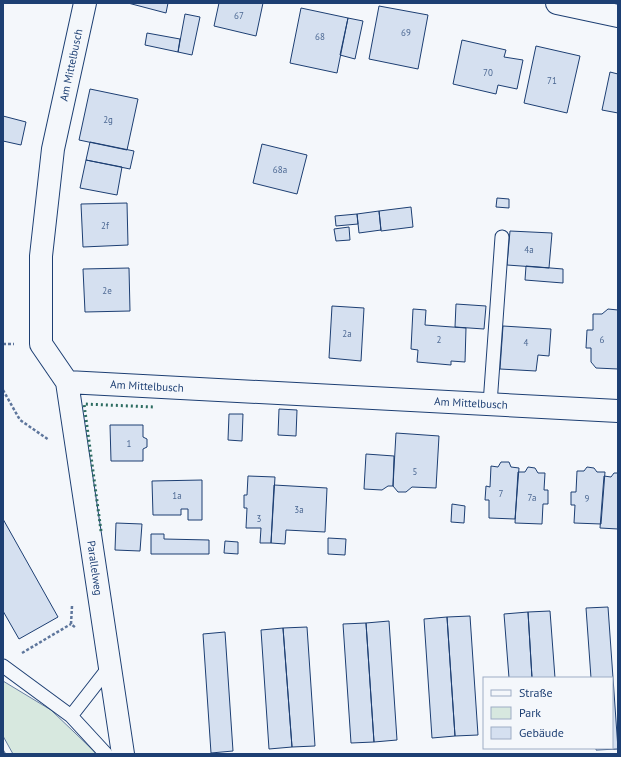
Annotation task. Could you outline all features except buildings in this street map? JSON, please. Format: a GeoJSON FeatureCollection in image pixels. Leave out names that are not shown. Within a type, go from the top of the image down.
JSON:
{"type":"FeatureCollection","features":[{"type":"Feature","properties":{"kind":"street","name":"Am Mittelbusch"},"geometry":{"type":"LineString","coordinates":[[85,3],[53,149],[41,256],[41,344],[67,382],[618,411]]}},
{"type":"Feature","properties":{"kind":"street"},"geometry":{"type":"LineString","coordinates":[[557,3],[618,16]]}},
{"type":"Feature","properties":{"kind":"street","name":"Parallelweg"},"geometry":{"type":"LineString","coordinates":[[67,382],[123,754]]}},
{"type":"Feature","properties":{"kind":"lane"},"geometry":{"type":"LineString","coordinates":[[490,404],[502,237]]}},
{"type":"Feature","properties":{"kind":"lane"},"geometry":{"type":"LineString","coordinates":[[72,716],[108,656]]}},
{"type":"Feature","properties":{"kind":"lane"},"geometry":{"type":"LineString","coordinates":[[3,666],[72,716],[106,754]]}},
{"type":"Feature","properties":{"kind":"path"},"geometry":{"type":"LineString","coordinates":[[3,390],[20,420],[51,442]]}},
{"type":"Feature","properties":{"kind":"path"},"geometry":{"type":"LineString","coordinates":[[71,624],[72,605]]}},
{"type":"Feature","properties":{"kind":"path"},"geometry":{"type":"LineString","coordinates":[[71,624],[108,656]]}},
{"type":"Feature","properties":{"kind":"path"},"geometry":{"type":"LineString","coordinates":[[17,656],[71,624]]}},
{"type":"Feature","properties":{"kind":"green space"},"geometry":{"type":"Polygon","coordinates":[[[3,681],[51,710],[97,754],[13,754],[3,736],[3,681]]]}},
{"type":"Feature","properties":{"kind":"hedge"},"geometry":{"type":"LineString","coordinates":[[101,531],[84,404],[154,407]]}}]}
